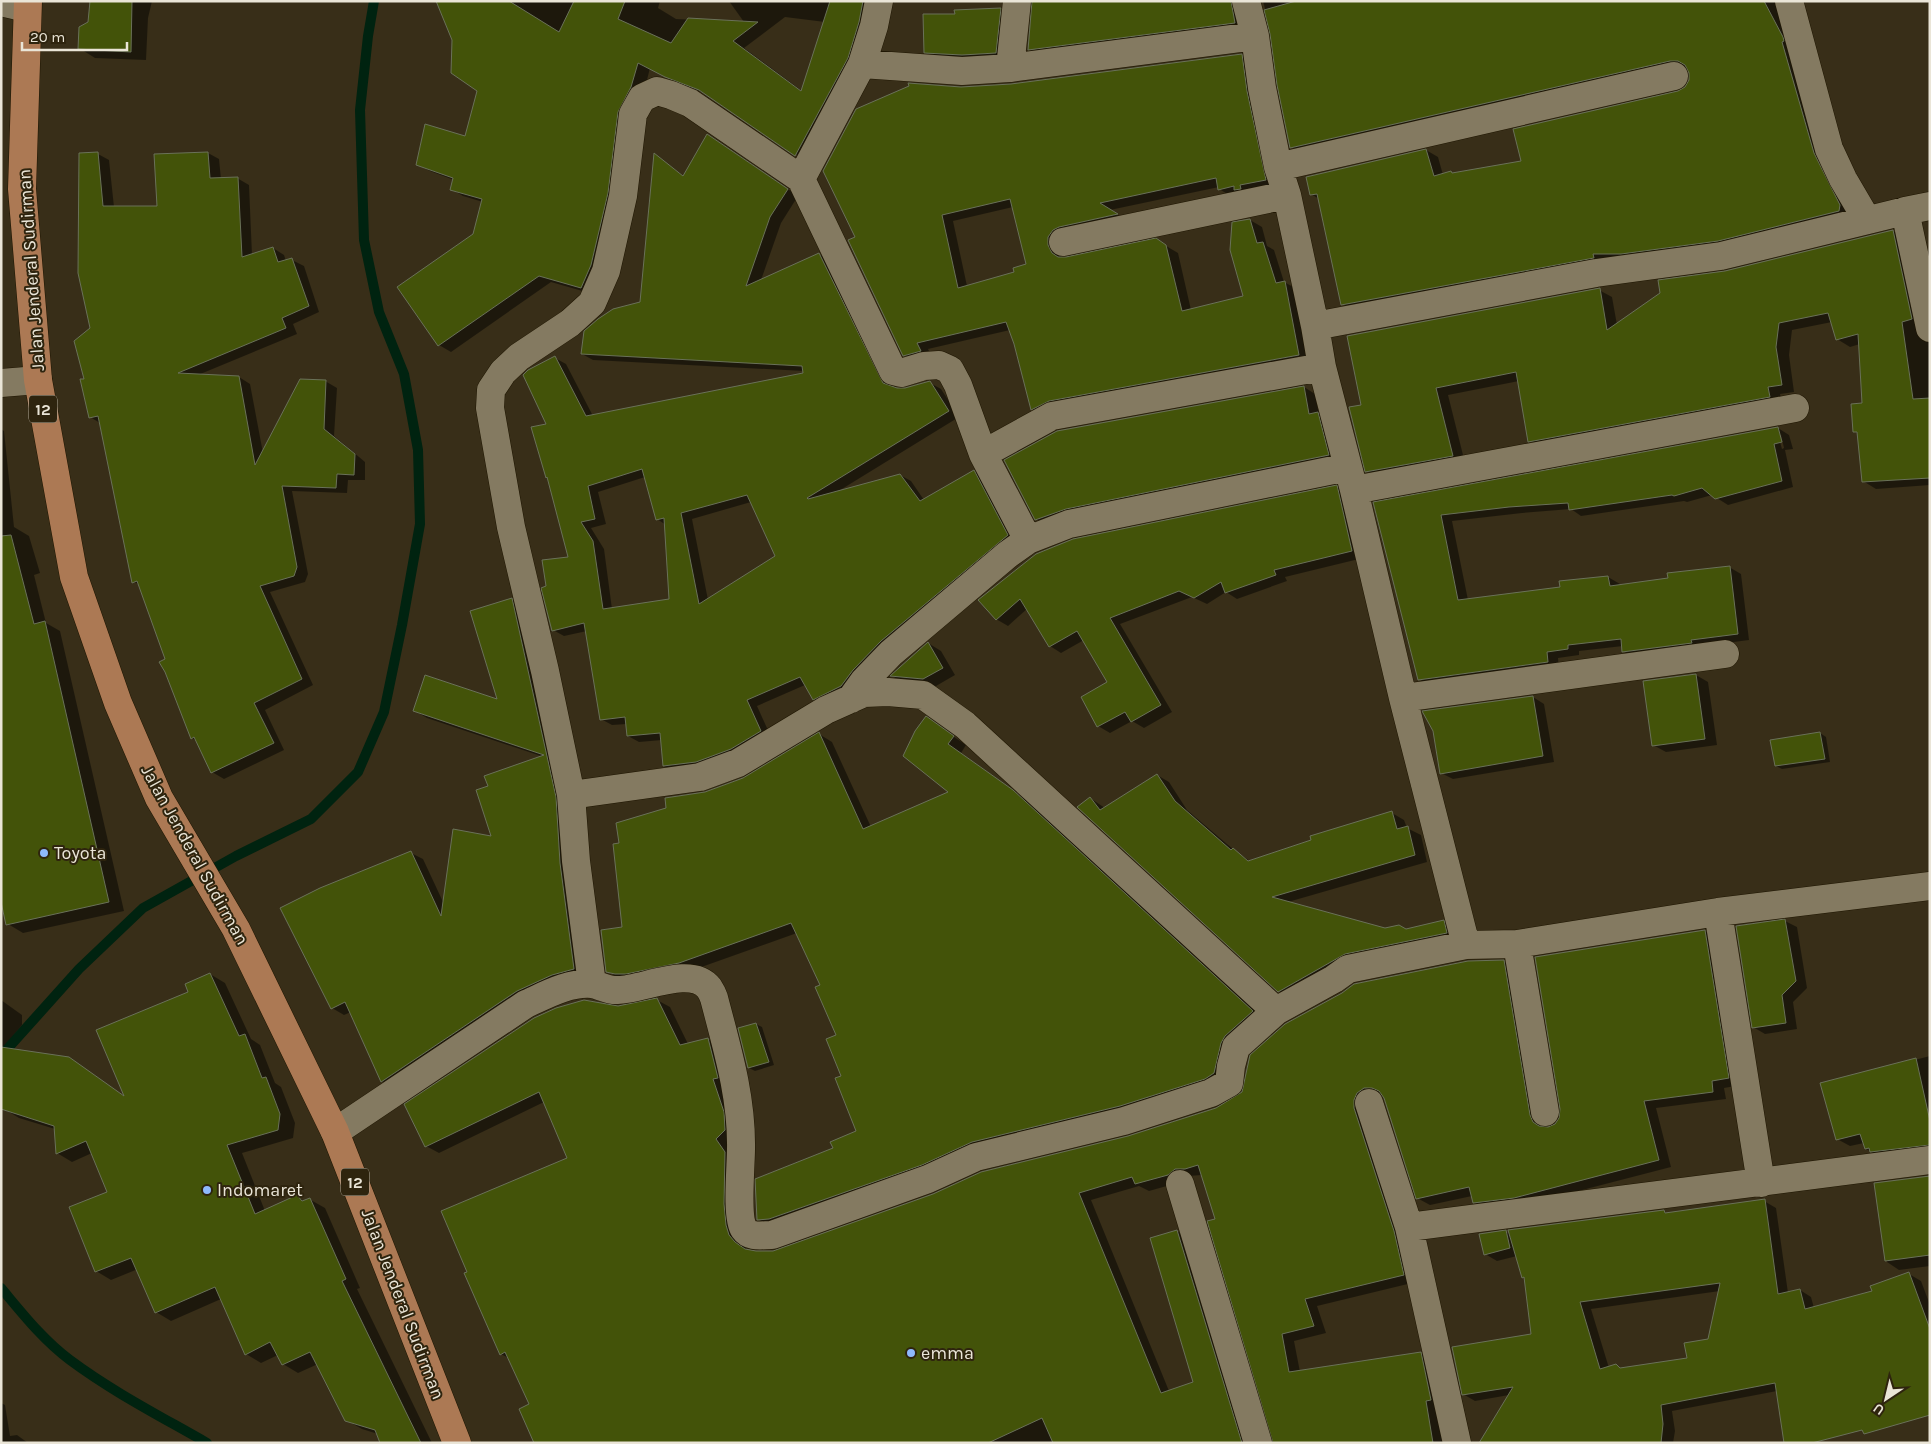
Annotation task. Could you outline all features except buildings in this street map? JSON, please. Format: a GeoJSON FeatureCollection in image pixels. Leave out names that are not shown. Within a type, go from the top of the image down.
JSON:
{"type":"FeatureCollection","features":[{"type":"Feature","properties":{"kind":"highway","name":"Jalan Jenderal Sudirman"},"geometry":{"type":"LineString","coordinates":[[28,5],[22,189],[38,380],[74,577],[118,703],[159,798],[236,929],[336,1132],[457,1443]]}},
{"type":"Feature","properties":{"kind":"street"},"geometry":{"type":"LineString","coordinates":[[801,178],[862,64],[874,26],[879,1]]}},
{"type":"Feature","properties":{"kind":"street"},"geometry":{"type":"LineString","coordinates":[[1010,68],[1017,1]]}},
{"type":"Feature","properties":{"kind":"street"},"geometry":{"type":"LineString","coordinates":[[1246,1],[1278,167],[1287,195],[1322,367],[1466,946]]}},
{"type":"Feature","properties":{"kind":"street"},"geometry":{"type":"LineString","coordinates":[[1789,1],[1829,149],[1843,179],[1867,220]]}},
{"type":"Feature","properties":{"kind":"street"},"geometry":{"type":"LineString","coordinates":[[1,2],[28,5]]}},
{"type":"Feature","properties":{"kind":"street"},"geometry":{"type":"LineString","coordinates":[[862,64],[962,71],[1010,68],[1254,36]]}},
{"type":"Feature","properties":{"kind":"street"},"geometry":{"type":"LineString","coordinates":[[1278,167],[1674,76]]}},
{"type":"Feature","properties":{"kind":"street"},"geometry":{"type":"LineString","coordinates":[[592,984],[576,861],[571,795],[545,670],[510,527],[490,408],[491,390],[503,372],[519,357],[570,323],[592,303],[606,272],[623,196],[633,114],[642,98],[657,91],[690,103],[801,178],[893,371],[901,373],[924,366],[939,365],[950,370],[958,385],[984,454],[1028,540]]}},
{"type":"Feature","properties":{"kind":"street"},"geometry":{"type":"LineString","coordinates":[[1063,242],[1287,195]]}},
{"type":"Feature","properties":{"kind":"street"},"geometry":{"type":"LineString","coordinates":[[1315,326],[1596,273],[1721,256],[1917,208],[1930,328]]}},
{"type":"Feature","properties":{"kind":"street"},"geometry":{"type":"LineString","coordinates":[[984,454],[1052,416],[1322,367]]}},
{"type":"Feature","properties":{"kind":"street"},"geometry":{"type":"LineString","coordinates":[[1,384],[38,380]]}},
{"type":"Feature","properties":{"kind":"street"},"geometry":{"type":"LineString","coordinates":[[851,699],[864,681],[890,654],[1007,555],[1028,540],[1069,524],[1795,408]]}},
{"type":"Feature","properties":{"kind":"street"},"geometry":{"type":"LineString","coordinates":[[1403,698],[1724,654]]}},
{"type":"Feature","properties":{"kind":"street"},"geometry":{"type":"LineString","coordinates":[[571,795],[700,777],[738,763],[826,710],[864,693],[923,695],[965,725],[1276,1011]]}},
{"type":"Feature","properties":{"kind":"street"},"geometry":{"type":"LineString","coordinates":[[336,1132],[526,1004],[568,986],[592,984],[617,990],[682,978],[698,980],[709,988],[714,998],[736,1089],[741,1133],[739,1216],[744,1230],[754,1236],[772,1235],[928,1179],[976,1157],[1124,1122],[1211,1093],[1229,1083],[1236,1047],[1276,1011],[1334,979],[1348,969],[1466,946],[1517,944],[1718,912],[1930,886]]}},
{"type":"Feature","properties":{"kind":"street"},"geometry":{"type":"LineString","coordinates":[[1718,912],[1761,1182]]}},
{"type":"Feature","properties":{"kind":"street"},"geometry":{"type":"LineString","coordinates":[[1517,944],[1545,1112]]}},
{"type":"Feature","properties":{"kind":"street"},"geometry":{"type":"LineString","coordinates":[[1369,1103],[1409,1227],[1457,1443]]}},
{"type":"Feature","properties":{"kind":"street"},"geometry":{"type":"LineString","coordinates":[[1409,1227],[1930,1160]]}},
{"type":"Feature","properties":{"kind":"street"},"geometry":{"type":"LineString","coordinates":[[1180,1184],[1258,1443]]}},
{"type":"Feature","properties":{"kind":"waterway"},"geometry":{"type":"LineString","coordinates":[[1,1056],[79,969],[143,908],[236,856],[311,819],[358,772],[384,712],[420,524],[418,450],[404,374],[379,312],[364,240],[360,110],[374,1]]}},
{"type":"Feature","properties":{"kind":"waterway"},"geometry":{"type":"LineString","coordinates":[[1,1288],[42,1335],[70,1360],[120,1393],[207,1443]]}},
{"type":"Feature","properties":{"kind":"place","name":"Toyota"},"geometry":{"type":"Point","coordinates":[44,853]}},
{"type":"Feature","properties":{"kind":"place","name":"Indomaret"},"geometry":{"type":"Point","coordinates":[207,1190]}},
{"type":"Feature","properties":{"kind":"place","name":"emma"},"geometry":{"type":"Point","coordinates":[911,1353]}}]}
